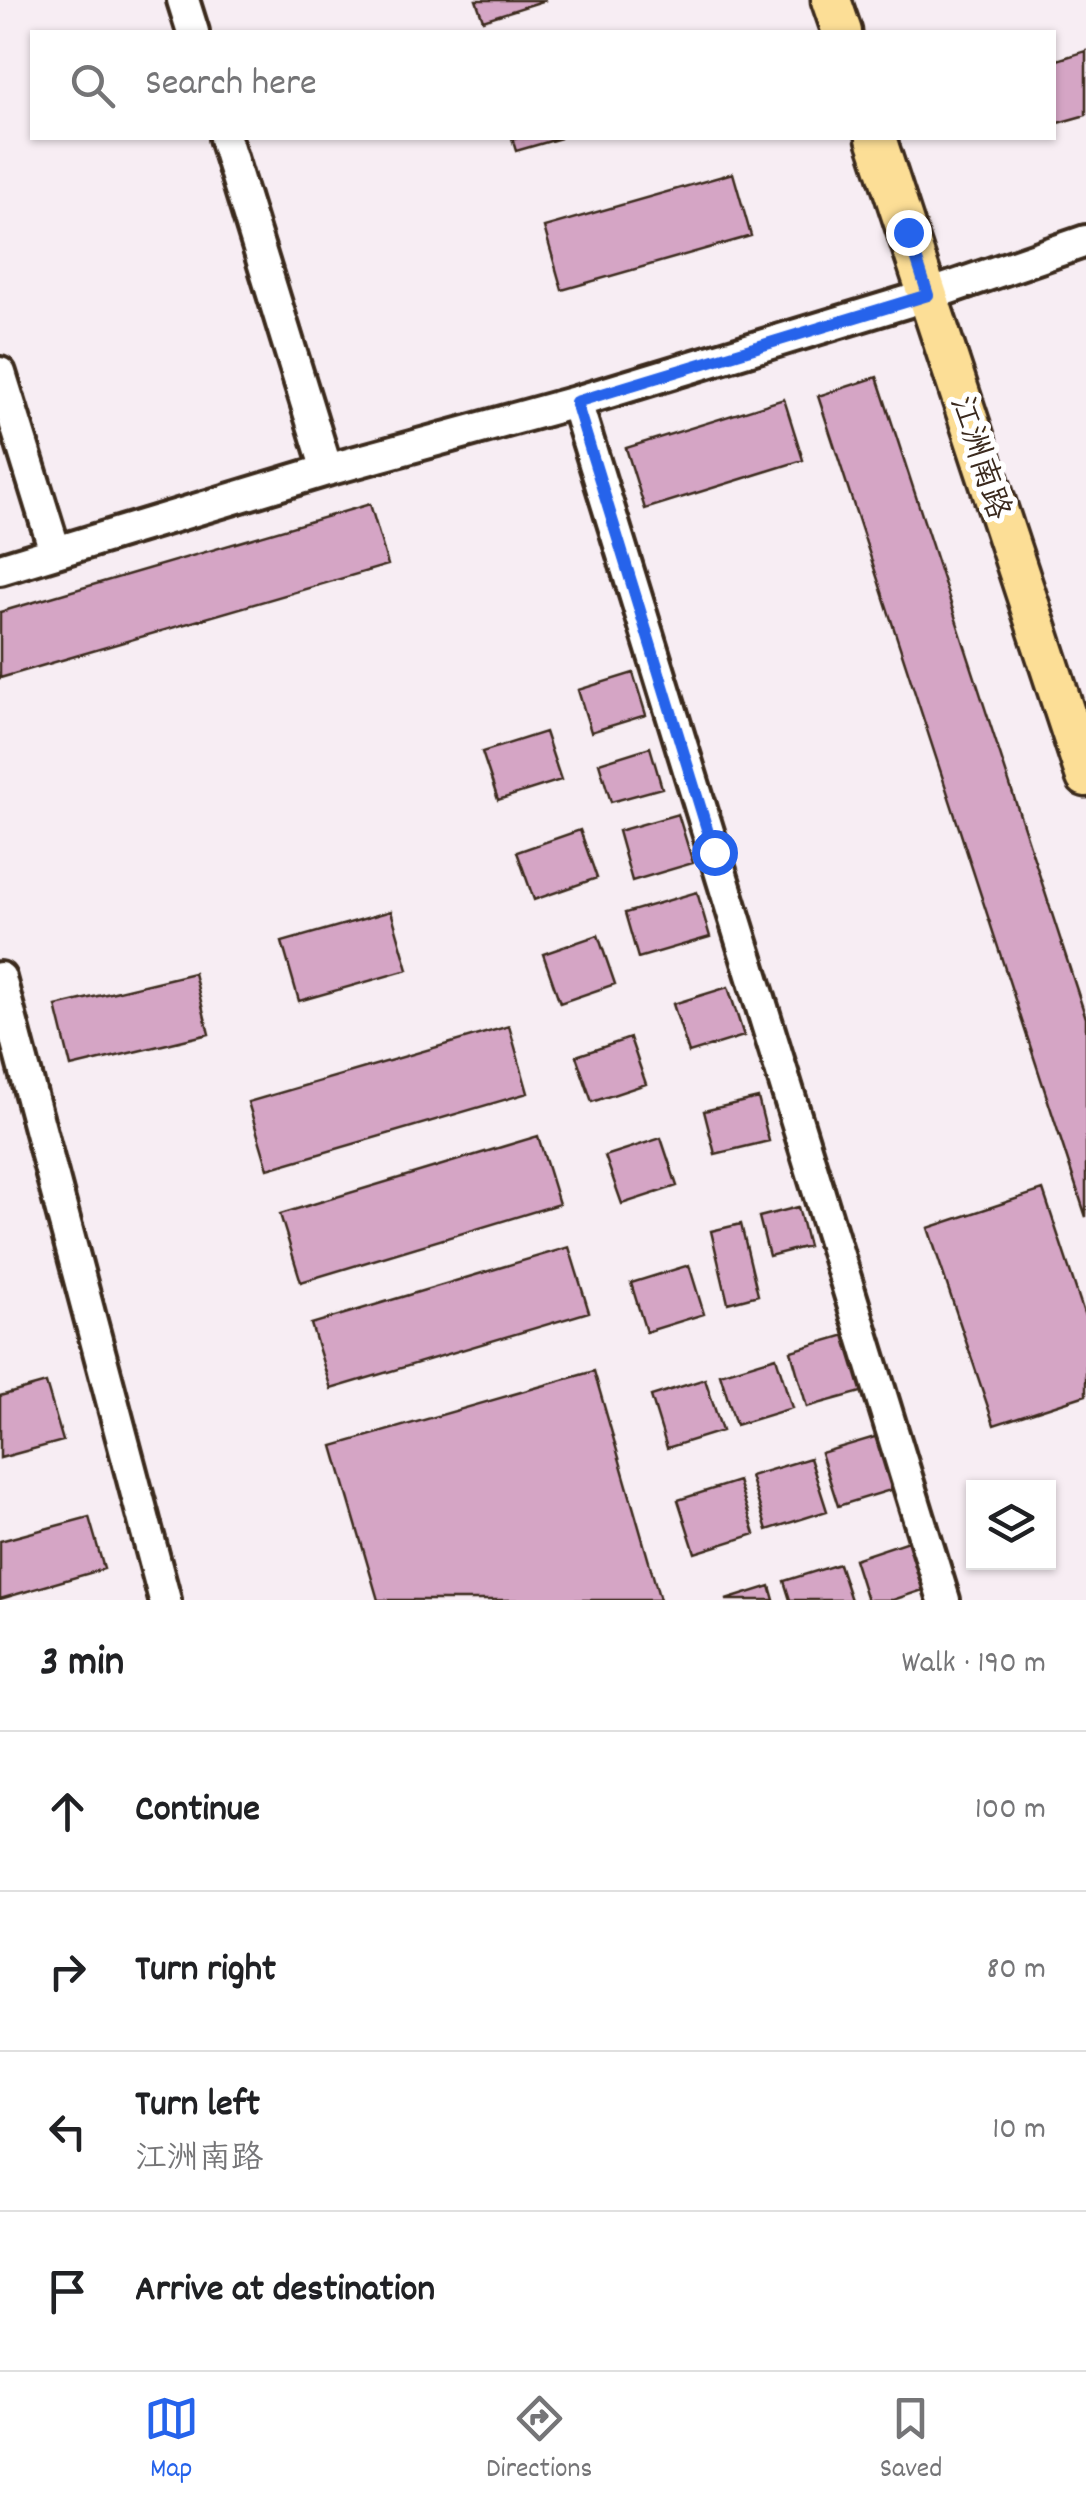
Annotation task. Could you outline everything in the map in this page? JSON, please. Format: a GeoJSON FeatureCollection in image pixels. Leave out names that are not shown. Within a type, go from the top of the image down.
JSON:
{"type":"FeatureCollection","features":[{"type":"Feature","properties":{"kind":"main road"},"geometry":{"type":"LineString","coordinates":[[831,0],[841,30]]}},
{"type":"Feature","properties":{"kind":"main road","name":"江洲南路"},"geometry":{"type":"LineString","coordinates":[[877,140],[1086,778]]}},
{"type":"Feature","properties":{"kind":"street"},"geometry":{"type":"LineString","coordinates":[[183,0],[192,30]]}},
{"type":"Feature","properties":{"kind":"street"},"geometry":{"type":"LineString","coordinates":[[226,140],[328,470]]}},
{"type":"Feature","properties":{"kind":"street"},"geometry":{"type":"LineString","coordinates":[[0,569],[328,470],[576,402],[928,295],[1086,242]]}},
{"type":"Feature","properties":{"kind":"street"},"geometry":{"type":"LineString","coordinates":[[0,373],[55,551]]}},
{"type":"Feature","properties":{"kind":"street"},"geometry":{"type":"LineString","coordinates":[[576,402],[944,1600]]}},
{"type":"Feature","properties":{"kind":"street"},"geometry":{"type":"LineString","coordinates":[[0,978],[165,1600]]}},
{"type":"Feature","properties":{"kind":"building"},"geometry":{"type":"Polygon","coordinates":[[[476,0],[546,0],[483,20],[476,0]]]}},
{"type":"Feature","properties":{"kind":"building"},"geometry":{"type":"Polygon","coordinates":[[[1086,51],[1086,115],[1056,123],[1056,60],[1086,51]]]}},
{"type":"Feature","properties":{"kind":"building"},"geometry":{"type":"Polygon","coordinates":[[[513,140],[554,140],[516,151],[513,140]]]}},
{"type":"Feature","properties":{"kind":"building"},"geometry":{"type":"Polygon","coordinates":[[[733,173],[751,236],[562,290],[544,227],[733,173]]]}},
{"type":"Feature","properties":{"kind":"building"},"geometry":{"type":"Polygon","coordinates":[[[877,377],[1086,1018],[1086,1217],[818,396],[877,377]]]}},
{"type":"Feature","properties":{"kind":"building"},"geometry":{"type":"Polygon","coordinates":[[[784,399],[803,460],[645,509],[626,448],[784,399]]]}},
{"type":"Feature","properties":{"kind":"building"},"geometry":{"type":"Polygon","coordinates":[[[370,504],[388,565],[0,678],[0,612],[370,504]]]}},
{"type":"Feature","properties":{"kind":"building"},"geometry":{"type":"Polygon","coordinates":[[[633,673],[646,715],[591,732],[578,690],[633,673]]]}},
{"type":"Feature","properties":{"kind":"building"},"geometry":{"type":"Polygon","coordinates":[[[545,732],[561,780],[498,800],[482,752],[545,732]]]}},
{"type":"Feature","properties":{"kind":"building"},"geometry":{"type":"Polygon","coordinates":[[[650,747],[662,788],[611,802],[599,763],[650,747]]]}},
{"type":"Feature","properties":{"kind":"building"},"geometry":{"type":"Polygon","coordinates":[[[678,814],[693,863],[632,881],[618,831],[678,814]]]}},
{"type":"Feature","properties":{"kind":"building"},"geometry":{"type":"Polygon","coordinates":[[[580,830],[597,878],[534,900],[517,852],[580,830]]]}},
{"type":"Feature","properties":{"kind":"building"},"geometry":{"type":"Polygon","coordinates":[[[697,892],[710,937],[638,958],[625,913],[697,892]]]}},
{"type":"Feature","properties":{"kind":"building"},"geometry":{"type":"Polygon","coordinates":[[[391,911],[408,970],[299,1001],[282,942],[391,911]]]}},
{"type":"Feature","properties":{"kind":"building"},"geometry":{"type":"Polygon","coordinates":[[[598,935],[615,984],[560,1003],[543,954],[598,935]]]}},
{"type":"Feature","properties":{"kind":"building"},"geometry":{"type":"Polygon","coordinates":[[[194,973],[209,1034],[71,1067],[56,1006],[194,973]]]}},
{"type":"Feature","properties":{"kind":"building"},"geometry":{"type":"Polygon","coordinates":[[[728,987],[744,1036],[689,1053],[673,1004],[728,987]]]}},
{"type":"Feature","properties":{"kind":"building"},"geometry":{"type":"Polygon","coordinates":[[[509,1026],[528,1093],[268,1169],[248,1102],[509,1026]]]}},
{"type":"Feature","properties":{"kind":"building"},"geometry":{"type":"Polygon","coordinates":[[[630,1038],[646,1084],[592,1102],[576,1056],[630,1038]]]}},
{"type":"Feature","properties":{"kind":"building"},"geometry":{"type":"Polygon","coordinates":[[[758,1098],[769,1141],[715,1154],[704,1111],[758,1098]]]}},
{"type":"Feature","properties":{"kind":"building"},"geometry":{"type":"Polygon","coordinates":[[[538,1136],[559,1204],[301,1282],[280,1214],[538,1136]]]}},
{"type":"Feature","properties":{"kind":"building"},"geometry":{"type":"Polygon","coordinates":[[[661,1138],[677,1186],[622,1204],[605,1156],[661,1138]]]}},
{"type":"Feature","properties":{"kind":"building"},"geometry":{"type":"Polygon","coordinates":[[[1043,1190],[1086,1319],[1086,1395],[994,1425],[928,1228],[1043,1190]]]}},
{"type":"Feature","properties":{"kind":"building"},"geometry":{"type":"Polygon","coordinates":[[[798,1207],[808,1246],[769,1256],[759,1217],[798,1207]]]}},
{"type":"Feature","properties":{"kind":"building"},"geometry":{"type":"Polygon","coordinates":[[[741,1224],[758,1295],[728,1303],[711,1231],[741,1224]]]}},
{"type":"Feature","properties":{"kind":"building"},"geometry":{"type":"Polygon","coordinates":[[[569,1247],[589,1312],[331,1389],[311,1324],[569,1247]]]}},
{"type":"Feature","properties":{"kind":"building"},"geometry":{"type":"Polygon","coordinates":[[[689,1265],[704,1314],[646,1332],[631,1283],[689,1265]]]}},
{"type":"Feature","properties":{"kind":"building"},"geometry":{"type":"Polygon","coordinates":[[[849,1334],[865,1391],[807,1407],[791,1351],[849,1334]]]}},
{"type":"Feature","properties":{"kind":"building"},"geometry":{"type":"Polygon","coordinates":[[[776,1357],[792,1408],[736,1425],[720,1374],[776,1357]]]}},
{"type":"Feature","properties":{"kind":"building"},"geometry":{"type":"Polygon","coordinates":[[[594,1371],[660,1600],[378,1600],[333,1446],[594,1371]]]}},
{"type":"Feature","properties":{"kind":"building"},"geometry":{"type":"Polygon","coordinates":[[[705,1379],[722,1431],[667,1448],[651,1396],[705,1379]]]}},
{"type":"Feature","properties":{"kind":"building"},"geometry":{"type":"Polygon","coordinates":[[[46,1383],[63,1441],[0,1458],[0,1396],[46,1383]]]}},
{"type":"Feature","properties":{"kind":"building"},"geometry":{"type":"Polygon","coordinates":[[[878,1436],[894,1489],[838,1506],[821,1453],[878,1436]]]}},
{"type":"Feature","properties":{"kind":"building"},"geometry":{"type":"Polygon","coordinates":[[[810,1458],[827,1511],[767,1530],[750,1476],[810,1458]]]}},
{"type":"Feature","properties":{"kind":"building"},"geometry":{"type":"Polygon","coordinates":[[[738,1481],[755,1534],[695,1553],[678,1500],[738,1481]]]}},
{"type":"Feature","properties":{"kind":"building"},"geometry":{"type":"Polygon","coordinates":[[[89,1517],[104,1569],[0,1599],[0,1541],[89,1517]]]}},
{"type":"Feature","properties":{"kind":"building"},"geometry":{"type":"Polygon","coordinates":[[[908,1541],[923,1590],[893,1600],[867,1600],[854,1559],[908,1541]]]}},
{"type":"Feature","properties":{"kind":"building"},"geometry":{"type":"Polygon","coordinates":[[[839,1564],[851,1600],[790,1600],[784,1581],[839,1564]]]}},
{"type":"Feature","properties":{"kind":"building"},"geometry":{"type":"Polygon","coordinates":[[[770,1586],[774,1600],[726,1600],[770,1586]]]}},
{"type":"Feature","properties":{"kind":"route"},"geometry":{"type":"LineString","coordinates":[[714,852],[576,402],[928,295],[908,232]]}}]}
